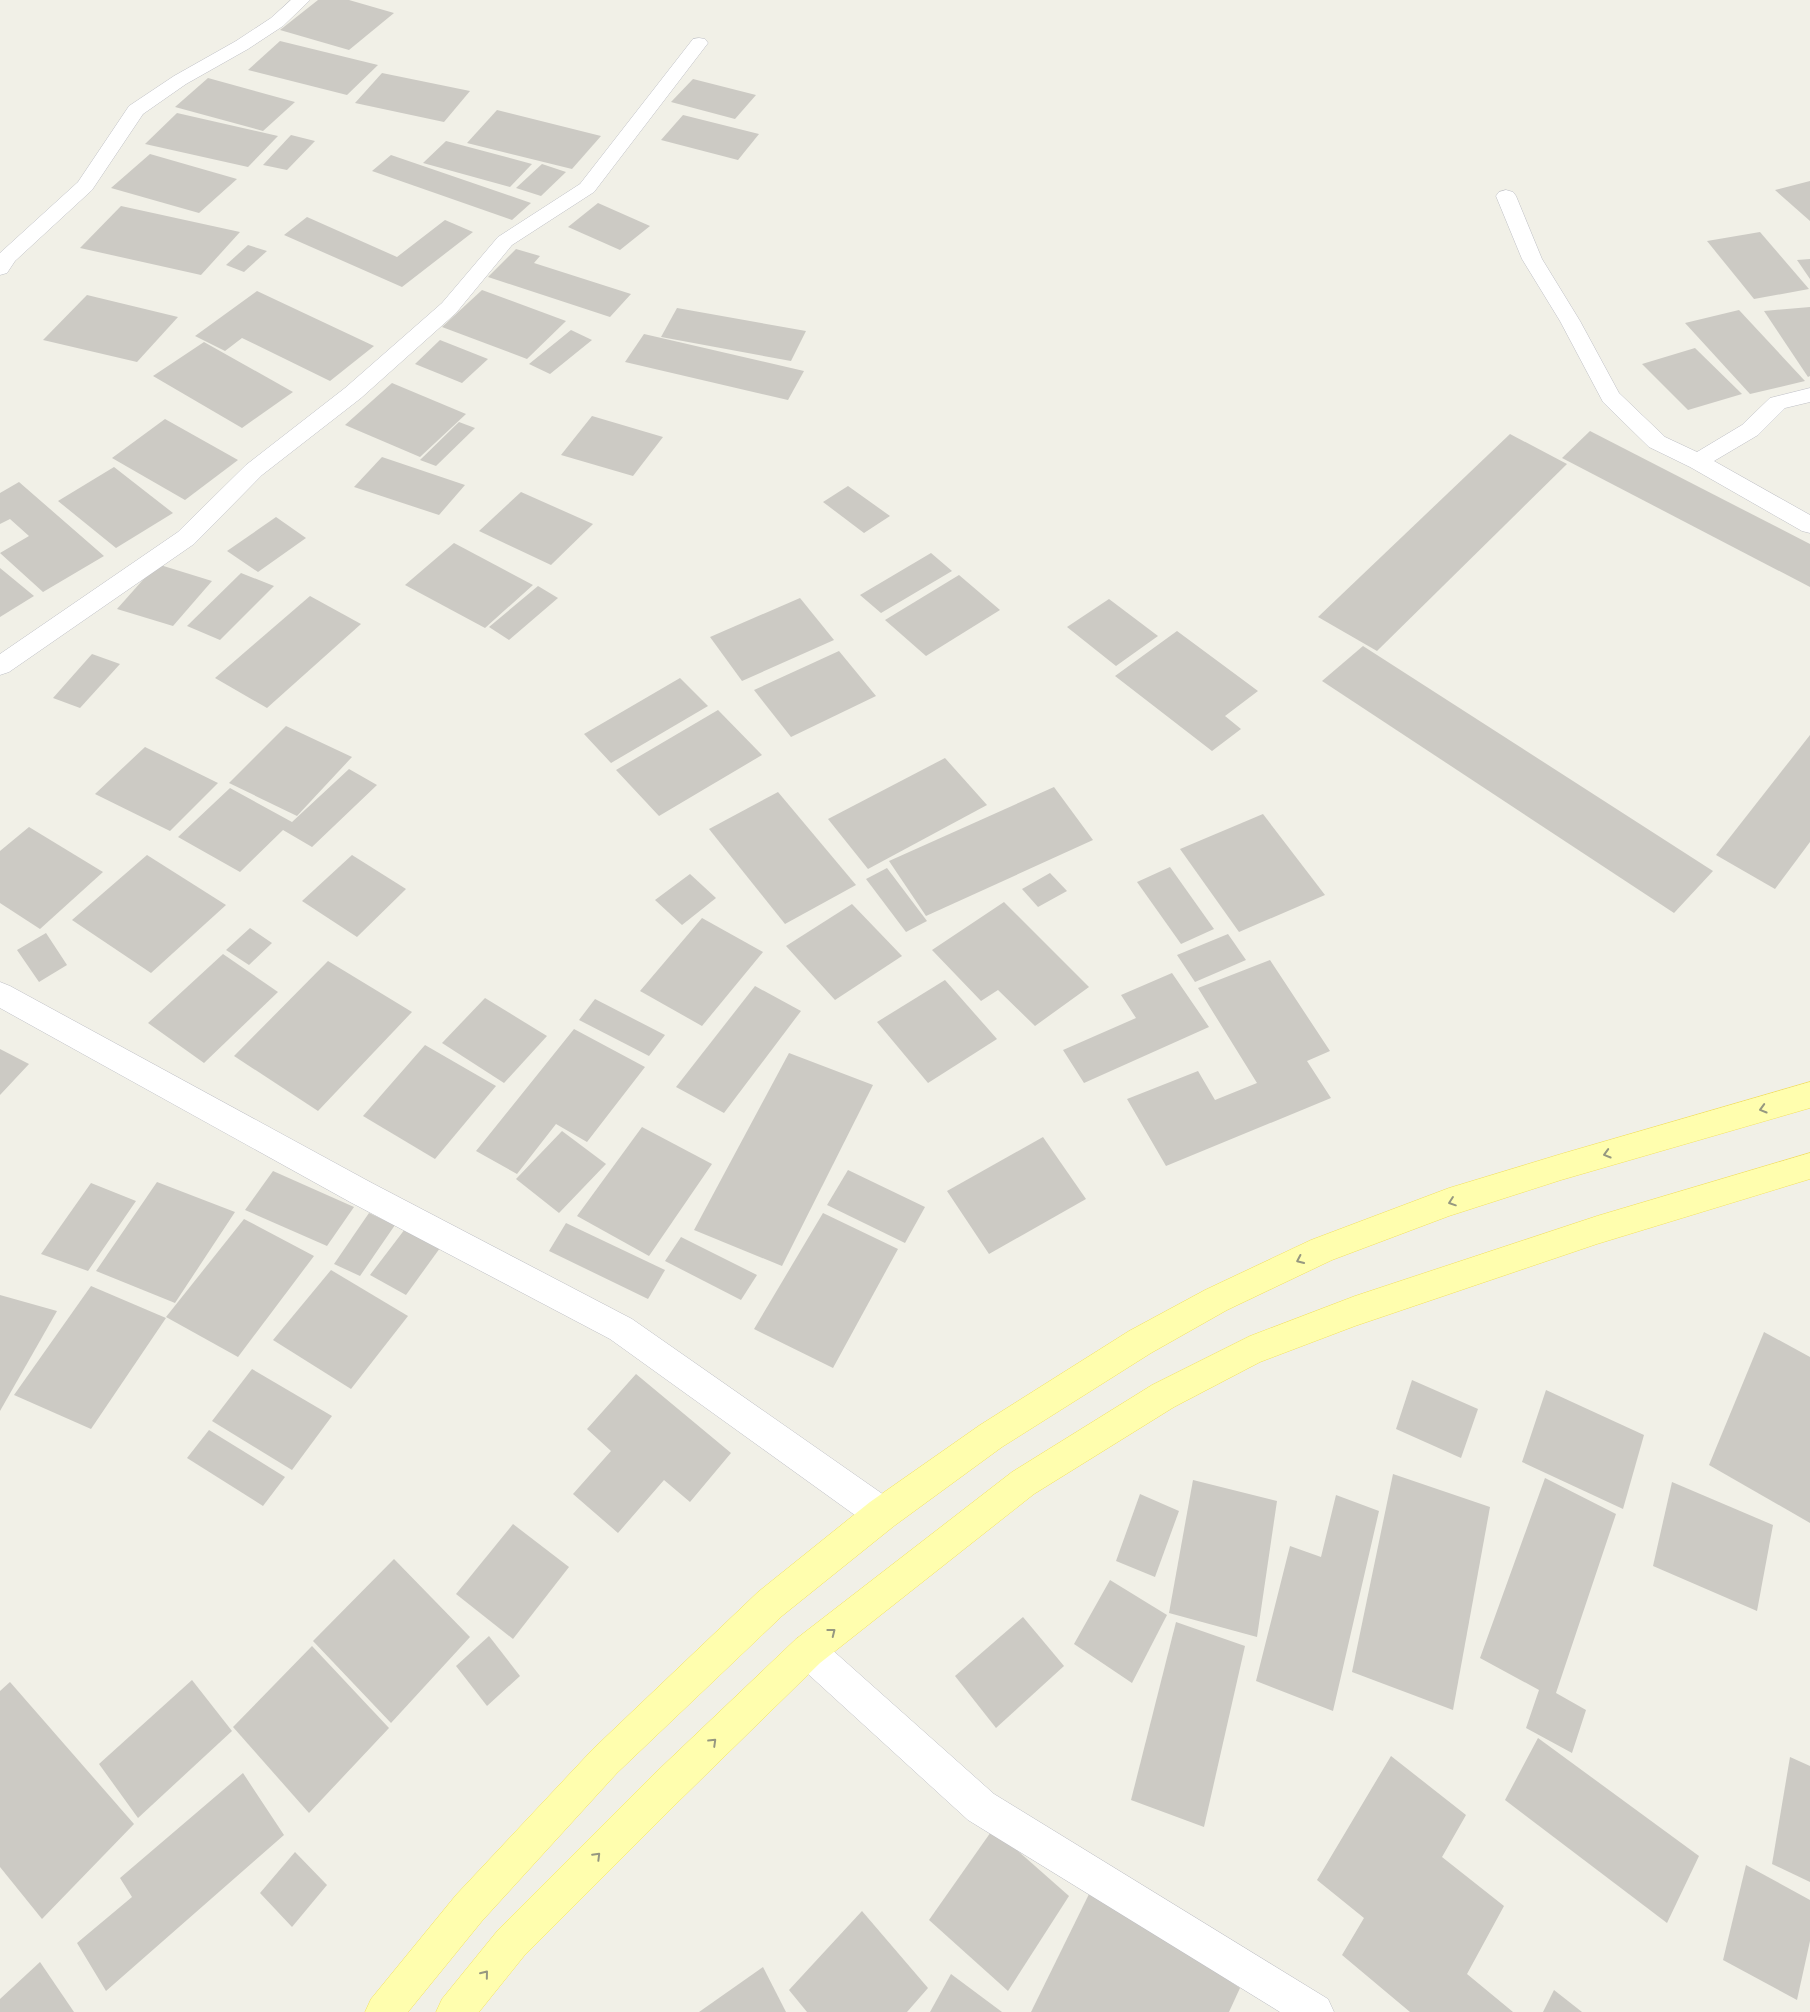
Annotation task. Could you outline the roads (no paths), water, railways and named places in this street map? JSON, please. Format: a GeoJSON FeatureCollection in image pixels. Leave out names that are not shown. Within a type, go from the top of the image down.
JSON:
{"type":"FeatureCollection","features":[{"type":"Feature","properties":{"kind":"main road"},"geometry":{"type":"LineString","coordinates":[[384,2012],[469,1908],[605,1761],[770,1604],[882,1514],[991,1436],[1140,1342],[1216,1300],[1322,1250],[1459,1199],[1561,1167],[1810,1095]]}},
{"type":"Feature","properties":{"kind":"main road"},"geometry":{"type":"LineString","coordinates":[[455,2012],[511,1943],[666,1788],[808,1651],[1023,1483],[1163,1396],[1250,1351],[1355,1311],[1597,1230],[1810,1166]]}},
{"type":"Feature","properties":{"kind":"street"},"geometry":{"type":"LineString","coordinates":[[0,269],[7,257],[85,186],[136,110],[180,80],[277,22],[292,2]]}},
{"type":"Feature","properties":{"kind":"street"},"geometry":{"type":"LineString","coordinates":[[0,666],[186,538],[254,470],[353,393],[449,308],[506,241],[587,188],[698,43]]}},
{"type":"Feature","properties":{"kind":"street"},"geometry":{"type":"LineString","coordinates":[[1506,196],[1532,259],[1570,321],[1612,397],[1657,442],[1698,462],[1810,525]]}},
{"type":"Feature","properties":{"kind":"street"},"geometry":{"type":"LineString","coordinates":[[1698,462],[1724,444],[1750,430],[1778,403],[1810,395]]}},
{"type":"Feature","properties":{"kind":"street"},"geometry":{"type":"LineString","coordinates":[[0,994],[360,1192],[621,1329],[882,1514]]}},
{"type":"Feature","properties":{"kind":"street"},"geometry":{"type":"LineString","coordinates":[[808,1651],[981,1807],[1315,2012]]}}]}
